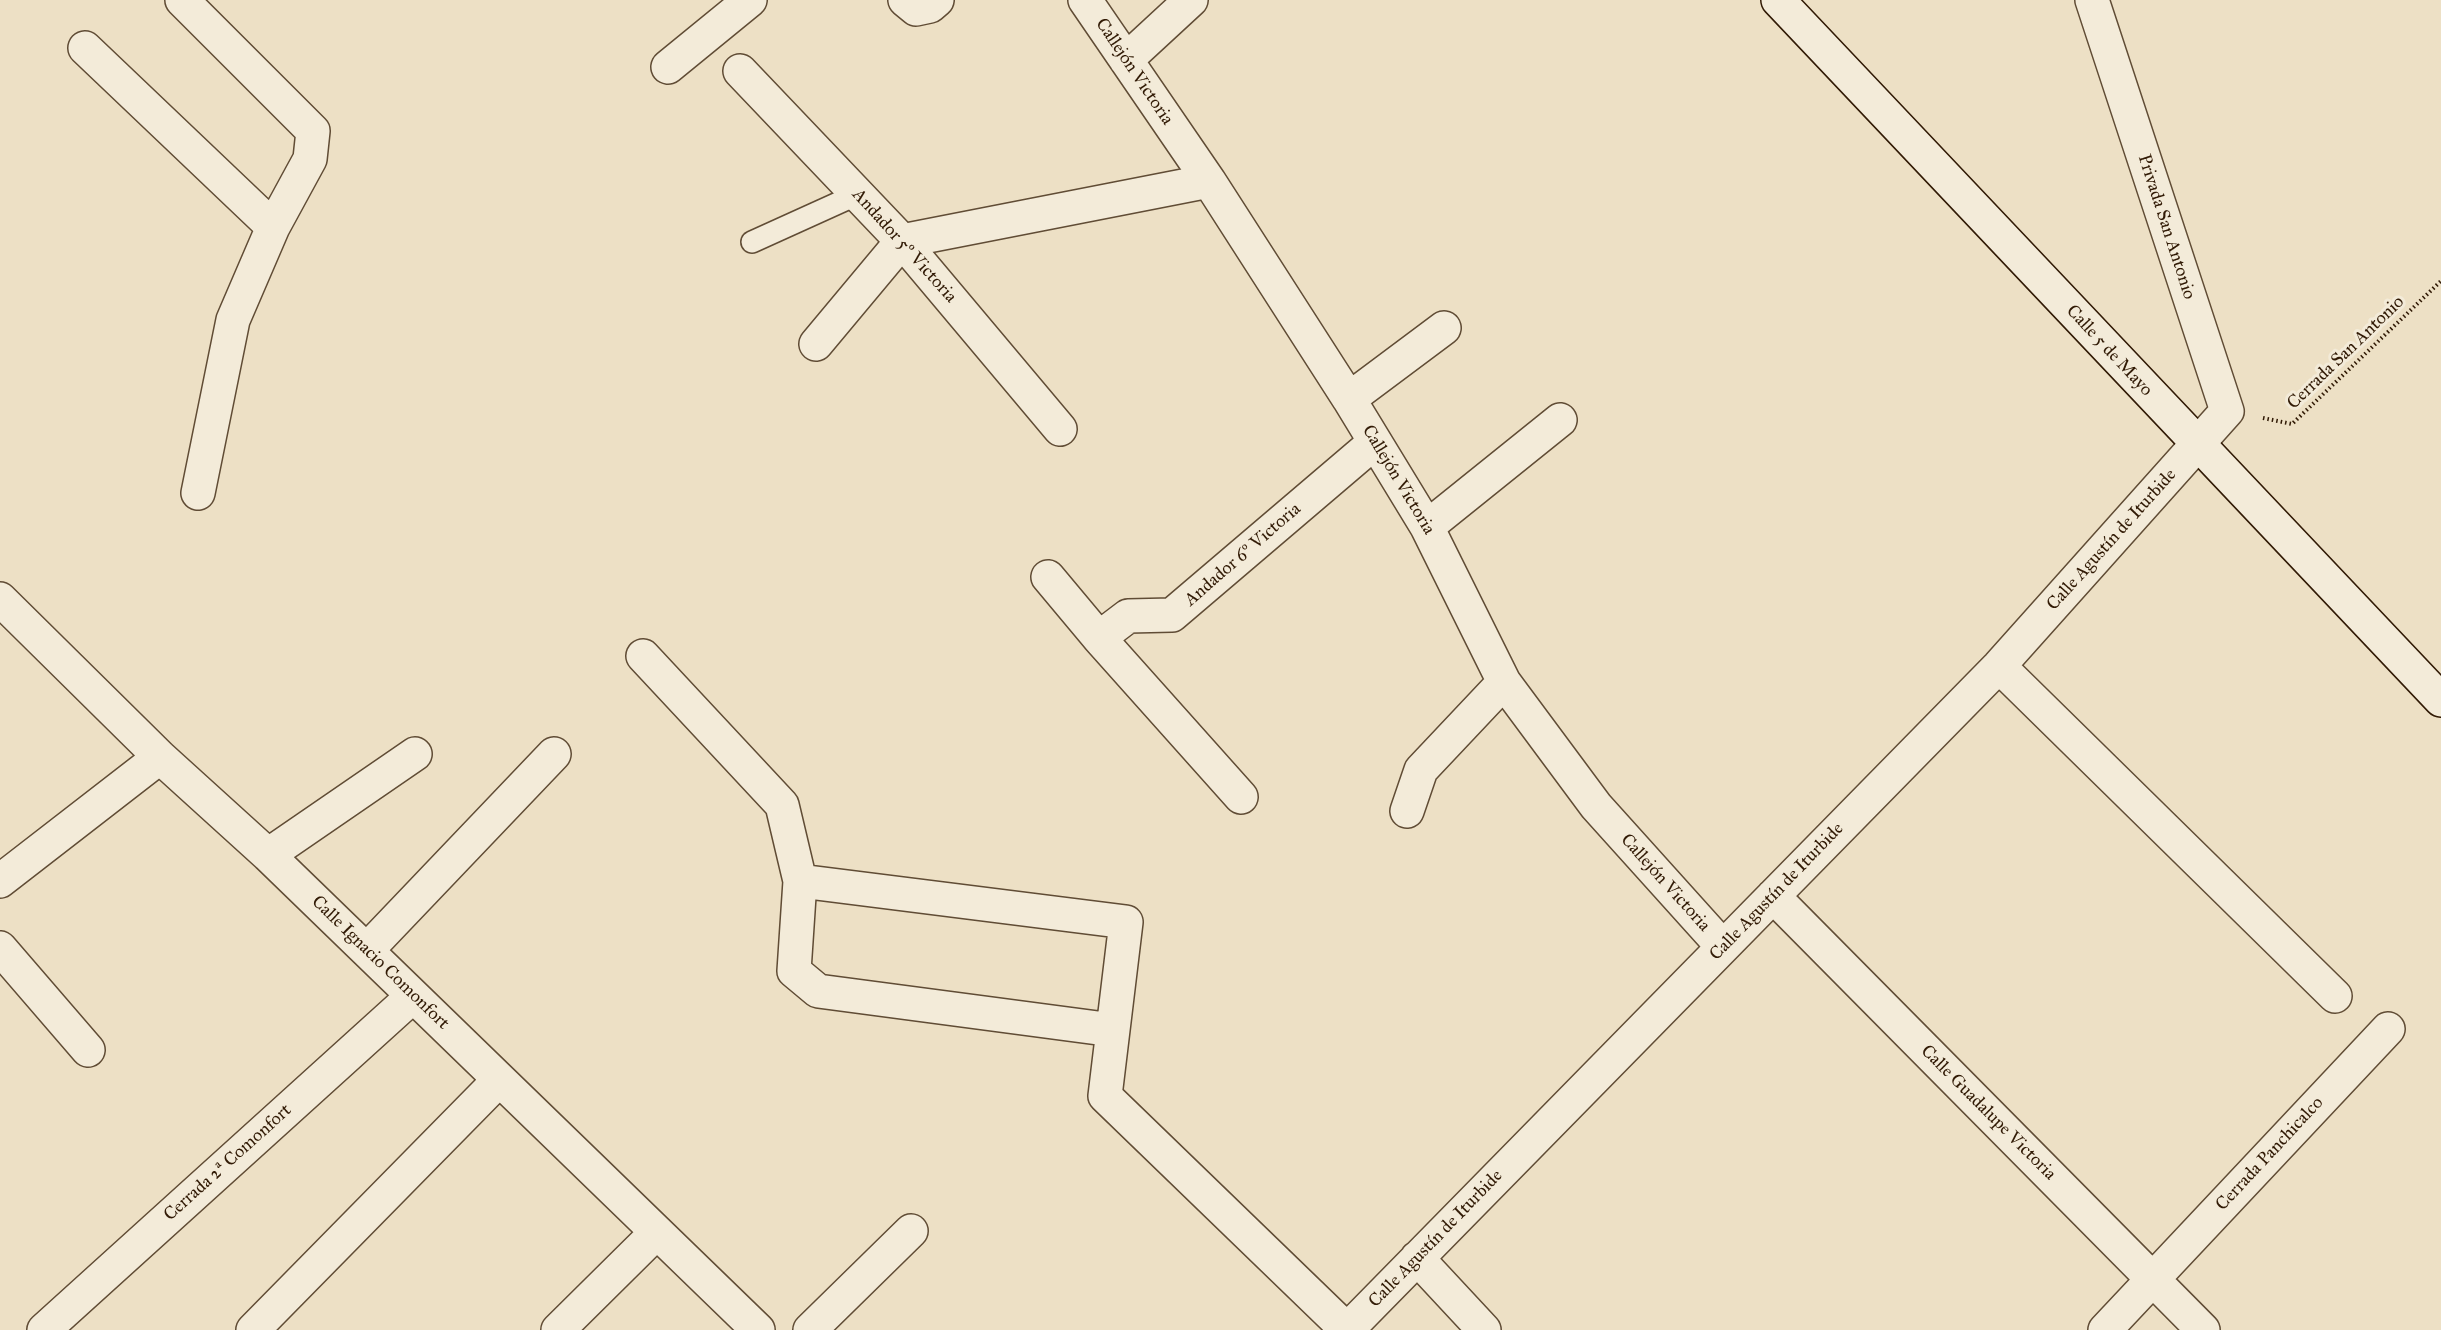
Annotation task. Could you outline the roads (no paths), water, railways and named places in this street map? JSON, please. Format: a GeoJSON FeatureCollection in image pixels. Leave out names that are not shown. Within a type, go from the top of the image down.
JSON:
{"type":"FeatureCollection","features":[{"type":"Feature","properties":{"kind":"street"},"geometry":{"type":"LineString","coordinates":[[182,0],[313,131],[310,159],[273,227],[233,320],[198,493]]}},
{"type":"Feature","properties":{"kind":"street"},"geometry":{"type":"LineString","coordinates":[[668,68],[750,0]]}},
{"type":"Feature","properties":{"kind":"street"},"geometry":{"type":"LineString","coordinates":[[905,0],[916,9],[930,6],[937,0]]}},
{"type":"Feature","properties":{"kind":"street","name":"Callejón Victoria"},"geometry":{"type":"LineString","coordinates":[[1085,0],[1209,181],[1349,399],[1427,527],[1504,682],[1596,807],[1723,947]]}},
{"type":"Feature","properties":{"kind":"street"},"geometry":{"type":"LineString","coordinates":[[1126,60],[1191,0]]}},
{"type":"Feature","properties":{"kind":"street","name":"Calle 5 de Mayo"},"geometry":{"type":"LineString","coordinates":[[1778,0],[2441,700]]}},
{"type":"Feature","properties":{"kind":"street","name":"Privada San Antonio"},"geometry":{"type":"LineString","coordinates":[[2092,0],[2227,411],[2197,445]]}},
{"type":"Feature","properties":{"kind":"street"},"geometry":{"type":"LineString","coordinates":[[85,48],[273,227]]}},
{"type":"Feature","properties":{"kind":"street","name":"Andador 5º Victoria"},"geometry":{"type":"LineString","coordinates":[[740,70],[902,241],[1060,429]]}},
{"type":"Feature","properties":{"kind":"street"},"geometry":{"type":"LineString","coordinates":[[816,344],[902,241],[1209,181]]}},
{"type":"Feature","properties":{"kind":"street"},"geometry":{"type":"LineString","coordinates":[[1349,399],[1444,328]]}},
{"type":"Feature","properties":{"kind":"street"},"geometry":{"type":"LineString","coordinates":[[1427,527],[1560,420]]}},
{"type":"Feature","properties":{"kind":"street","name":"Andador 6º Victoria"},"geometry":{"type":"LineString","coordinates":[[1099,638],[1128,616],[1172,615],[1375,442]]}},
{"type":"Feature","properties":{"kind":"street","name":"Calle Agustín de Iturbide"},"geometry":{"type":"LineString","coordinates":[[1347,1330],[1999,666],[2197,445]]}},
{"type":"Feature","properties":{"kind":"street"},"geometry":{"type":"LineString","coordinates":[[1048,577],[1099,638],[1241,797]]}},
{"type":"Feature","properties":{"kind":"street","name":"Calle Ignacio Comonfort"},"geometry":{"type":"LineString","coordinates":[[0,599],[160,757],[268,855],[758,1330]]}},
{"type":"Feature","properties":{"kind":"street"},"geometry":{"type":"LineString","coordinates":[[643,656],[782,805],[800,881],[794,971],[818,992],[1113,1030]]}},
{"type":"Feature","properties":{"kind":"street"},"geometry":{"type":"LineString","coordinates":[[1999,666],[2335,996]]}},
{"type":"Feature","properties":{"kind":"street"},"geometry":{"type":"LineString","coordinates":[[1407,811],[1421,770],[1504,682]]}},
{"type":"Feature","properties":{"kind":"street"},"geometry":{"type":"LineString","coordinates":[[268,855],[415,754]]}},
{"type":"Feature","properties":{"kind":"street"},"geometry":{"type":"LineString","coordinates":[[367,950],[554,754]]}},
{"type":"Feature","properties":{"kind":"street"},"geometry":{"type":"LineString","coordinates":[[0,881],[160,757]]}},
{"type":"Feature","properties":{"kind":"street"},"geometry":{"type":"LineString","coordinates":[[800,881],[1126,922],[1105,1096],[1347,1330]]}},
{"type":"Feature","properties":{"kind":"street","name":"Calle Guadalupe Victoria"},"geometry":{"type":"LineString","coordinates":[[1773,896],[2203,1330]]}},
{"type":"Feature","properties":{"kind":"street"},"geometry":{"type":"LineString","coordinates":[[0,948],[88,1050]]}},
{"type":"Feature","properties":{"kind":"street","name":"Cerrada 2ª Comonfort"},"geometry":{"type":"LineString","coordinates":[[44,1330],[413,996]]}},
{"type":"Feature","properties":{"kind":"street","name":"Cerrada Panchicalco"},"geometry":{"type":"LineString","coordinates":[[2105,1330],[2388,1029]]}},
{"type":"Feature","properties":{"kind":"street"},"geometry":{"type":"LineString","coordinates":[[253,1330],[500,1080]]}},
{"type":"Feature","properties":{"kind":"street"},"geometry":{"type":"LineString","coordinates":[[558,1330],[657,1232]]}},
{"type":"Feature","properties":{"kind":"street"},"geometry":{"type":"LineString","coordinates":[[810,1330],[910,1232]]}},
{"type":"Feature","properties":{"kind":"street"},"geometry":{"type":"LineString","coordinates":[[1417,1258],[1484,1330]]}},
{"type":"Feature","properties":{"kind":"lane"},"geometry":{"type":"LineString","coordinates":[[752,242],[858,194]]}}]}
